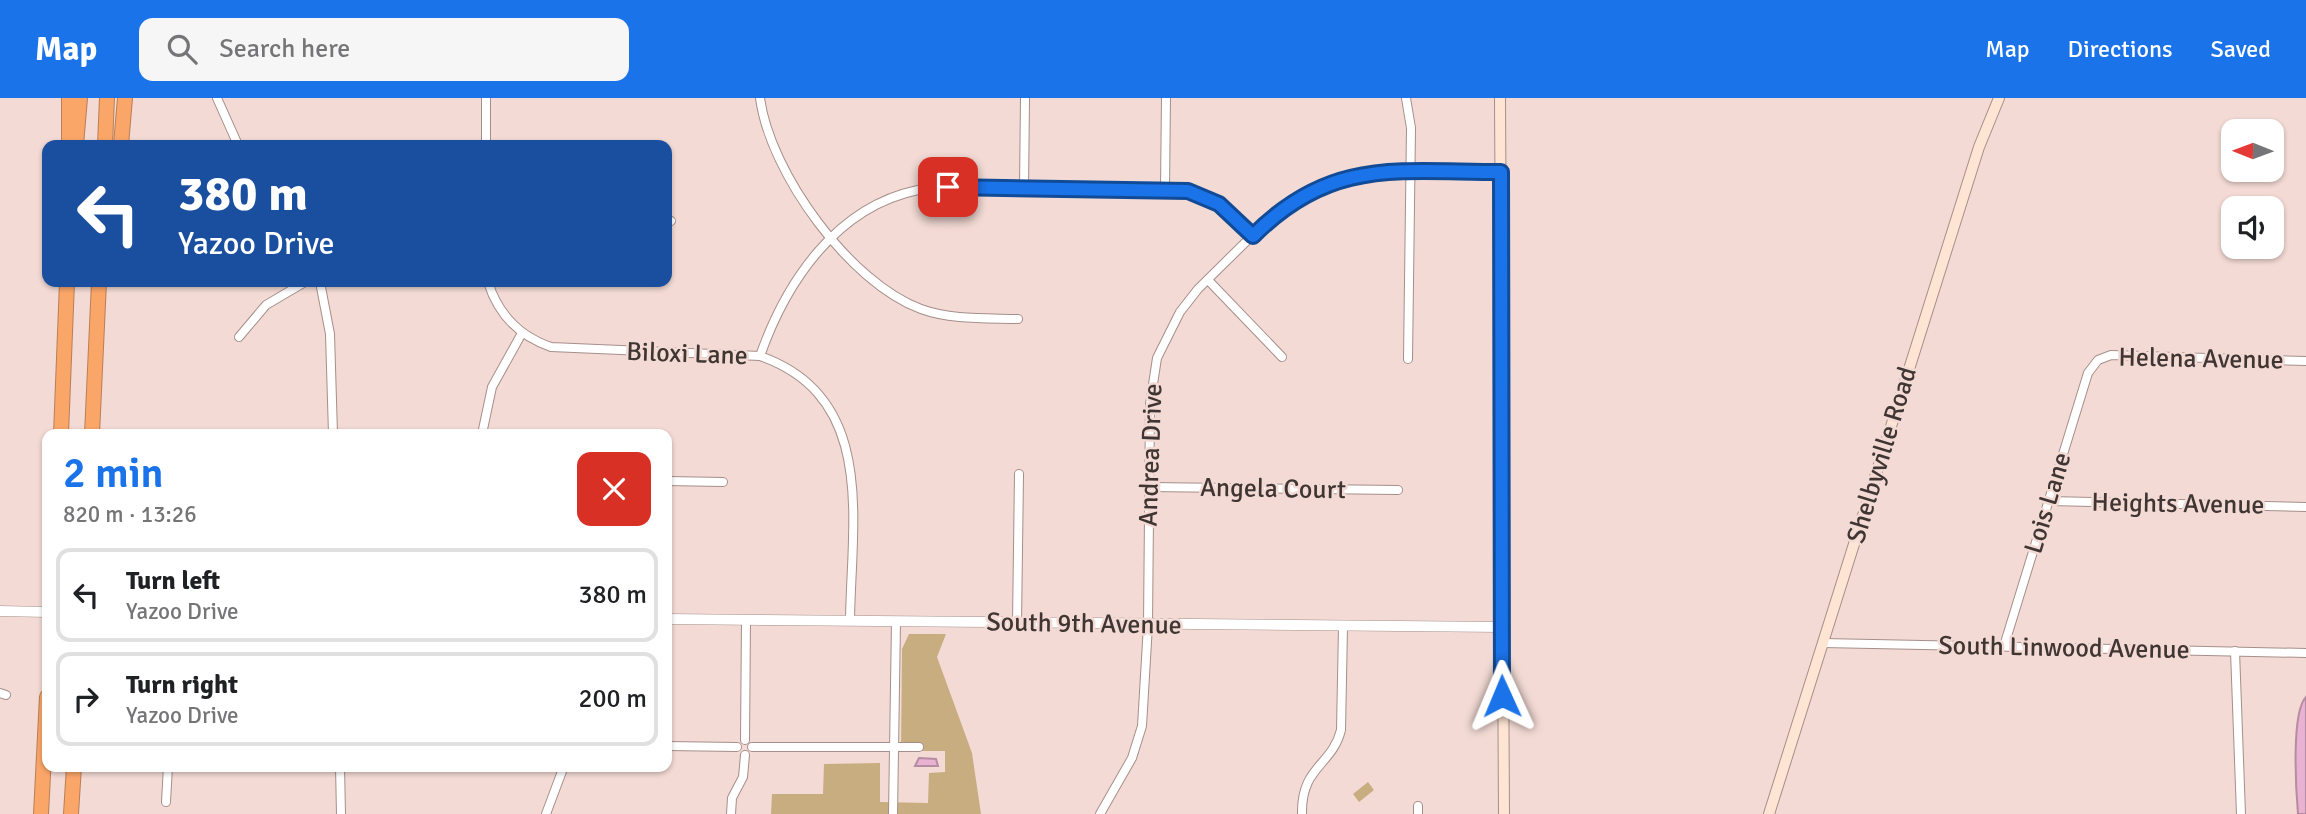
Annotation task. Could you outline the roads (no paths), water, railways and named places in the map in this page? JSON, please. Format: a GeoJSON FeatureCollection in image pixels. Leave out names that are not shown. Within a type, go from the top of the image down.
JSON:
{"type":"FeatureCollection","features":[{"type":"Feature","properties":{"kind":"highway"},"geometry":{"type":"LineString","coordinates":[[69,98],[69,140]]}},
{"type":"Feature","properties":{"kind":"highway"},"geometry":{"type":"LineString","coordinates":[[76,140],[80,98]]}},
{"type":"Feature","properties":{"kind":"highway"},"geometry":{"type":"LineString","coordinates":[[105,140],[107,98]]}},
{"type":"Feature","properties":{"kind":"highway"},"geometry":{"type":"LineString","coordinates":[[121,140],[125,98]]}},
{"type":"Feature","properties":{"kind":"highway"},"geometry":{"type":"LineString","coordinates":[[61,429],[67,287]]}},
{"type":"Feature","properties":{"kind":"highway"},"geometry":{"type":"LineString","coordinates":[[92,429],[99,287]]}},
{"type":"Feature","properties":{"kind":"highway"},"geometry":{"type":"LineString","coordinates":[[98,333],[105,287]]}},
{"type":"Feature","properties":{"kind":"highway"},"geometry":{"type":"LineString","coordinates":[[41,814],[43,772]]}},
{"type":"Feature","properties":{"kind":"highway"},"geometry":{"type":"LineString","coordinates":[[71,814],[74,772]]}},
{"type":"Feature","properties":{"kind":"main road"},"geometry":{"type":"LineString","coordinates":[[1500,98],[1504,814]]}},
{"type":"Feature","properties":{"kind":"main road","name":"Shelbyville Road"},"geometry":{"type":"LineString","coordinates":[[1769,814],[1979,147],[1999,98]]}},
{"type":"Feature","properties":{"kind":"street"},"geometry":{"type":"LineString","coordinates":[[217,98],[236,140]]}},
{"type":"Feature","properties":{"kind":"street"},"geometry":{"type":"LineString","coordinates":[[486,98],[486,140]]}},
{"type":"Feature","properties":{"kind":"street"},"geometry":{"type":"LineString","coordinates":[[760,98],[766,128],[782,168],[807,208],[831,238],[894,296],[946,315],[1018,319]]}},
{"type":"Feature","properties":{"kind":"street"},"geometry":{"type":"LineString","coordinates":[[1024,188],[1025,98]]}},
{"type":"Feature","properties":{"kind":"street"},"geometry":{"type":"LineString","coordinates":[[1165,189],[1166,98]]}},
{"type":"Feature","properties":{"kind":"street"},"geometry":{"type":"LineString","coordinates":[[1406,98],[1411,128],[1408,359]]}},
{"type":"Feature","properties":{"kind":"street","name":"Andrea Drive"},"geometry":{"type":"LineString","coordinates":[[1104,812],[1140,737],[1145,707],[1150,404],[1157,358],[1180,312],[1208,280],[1281,209],[1320,186],[1353,175],[1501,172]]}},
{"type":"Feature","properties":{"kind":"street"},"geometry":{"type":"LineString","coordinates":[[760,356],[783,302],[806,266],[831,238],[867,209],[902,194],[948,187],[1188,191],[1212,200],[1253,236]]}},
{"type":"Feature","properties":{"kind":"street"},"geometry":{"type":"LineString","coordinates":[[1208,280],[1282,357]]}},
{"type":"Feature","properties":{"kind":"street"},"geometry":{"type":"LineString","coordinates":[[239,337],[266,304],[296,287]]}},
{"type":"Feature","properties":{"kind":"street"},"geometry":{"type":"LineString","coordinates":[[321,287],[330,334],[333,429]]}},
{"type":"Feature","properties":{"kind":"street"},"geometry":{"type":"LineString","coordinates":[[483,429],[492,387],[522,333],[502,313],[490,287]]}},
{"type":"Feature","properties":{"kind":"street","name":"Biloxi Lane"},"geometry":{"type":"LineString","coordinates":[[522,333],[540,344],[570,351],[760,356],[784,366],[811,386],[830,408],[847,443],[852,476],[850,621]]}},
{"type":"Feature","properties":{"kind":"street","name":"Helena Avenue"},"geometry":{"type":"LineString","coordinates":[[2096,361],[2111,355],[2306,361]]}},
{"type":"Feature","properties":{"kind":"street","name":"Lois Lane"},"geometry":{"type":"LineString","coordinates":[[2004,646],[2088,373],[2096,361]]}},
{"type":"Feature","properties":{"kind":"street"},"geometry":{"type":"LineString","coordinates":[[1017,623],[1019,474]]}},
{"type":"Feature","properties":{"kind":"street"},"geometry":{"type":"LineString","coordinates":[[672,481],[723,482]]}},
{"type":"Feature","properties":{"kind":"street","name":"Angela Court"},"geometry":{"type":"LineString","coordinates":[[1149,487],[1398,490]]}},
{"type":"Feature","properties":{"kind":"street","name":"Heights Avenue"},"geometry":{"type":"LineString","coordinates":[[2049,501],[2306,507]]}},
{"type":"Feature","properties":{"kind":"street"},"geometry":{"type":"LineString","coordinates":[[0,611],[42,612]]}},
{"type":"Feature","properties":{"kind":"street","name":"South 9th Avenue"},"geometry":{"type":"LineString","coordinates":[[672,618],[1501,627]]}},
{"type":"Feature","properties":{"kind":"street"},"geometry":{"type":"LineString","coordinates":[[746,620],[745,740],[752,747],[919,747]]}},
{"type":"Feature","properties":{"kind":"street"},"geometry":{"type":"LineString","coordinates":[[893,814],[896,622]]}},
{"type":"Feature","properties":{"kind":"street"},"geometry":{"type":"LineString","coordinates":[[1302,814],[1302,796],[1307,779],[1335,745],[1341,730],[1343,627]]}},
{"type":"Feature","properties":{"kind":"street","name":"South Linwood Avenue"},"geometry":{"type":"LineString","coordinates":[[1823,643],[2306,653]]}},
{"type":"Feature","properties":{"kind":"street"},"geometry":{"type":"LineString","coordinates":[[2235,651],[2241,814]]}},
{"type":"Feature","properties":{"kind":"street"},"geometry":{"type":"LineString","coordinates":[[672,746],[737,747],[745,740]]}},
{"type":"Feature","properties":{"kind":"street"},"geometry":{"type":"LineString","coordinates":[[731,814],[732,798],[743,777],[744,755],[737,747]]}},
{"type":"Feature","properties":{"kind":"street"},"geometry":{"type":"LineString","coordinates":[[744,755],[750,753],[752,747]]}},
{"type":"Feature","properties":{"kind":"street"},"geometry":{"type":"LineString","coordinates":[[166,802],[168,772]]}},
{"type":"Feature","properties":{"kind":"street"},"geometry":{"type":"LineString","coordinates":[[340,772],[341,814]]}},
{"type":"Feature","properties":{"kind":"street"},"geometry":{"type":"LineString","coordinates":[[547,814],[562,772]]}}]}
